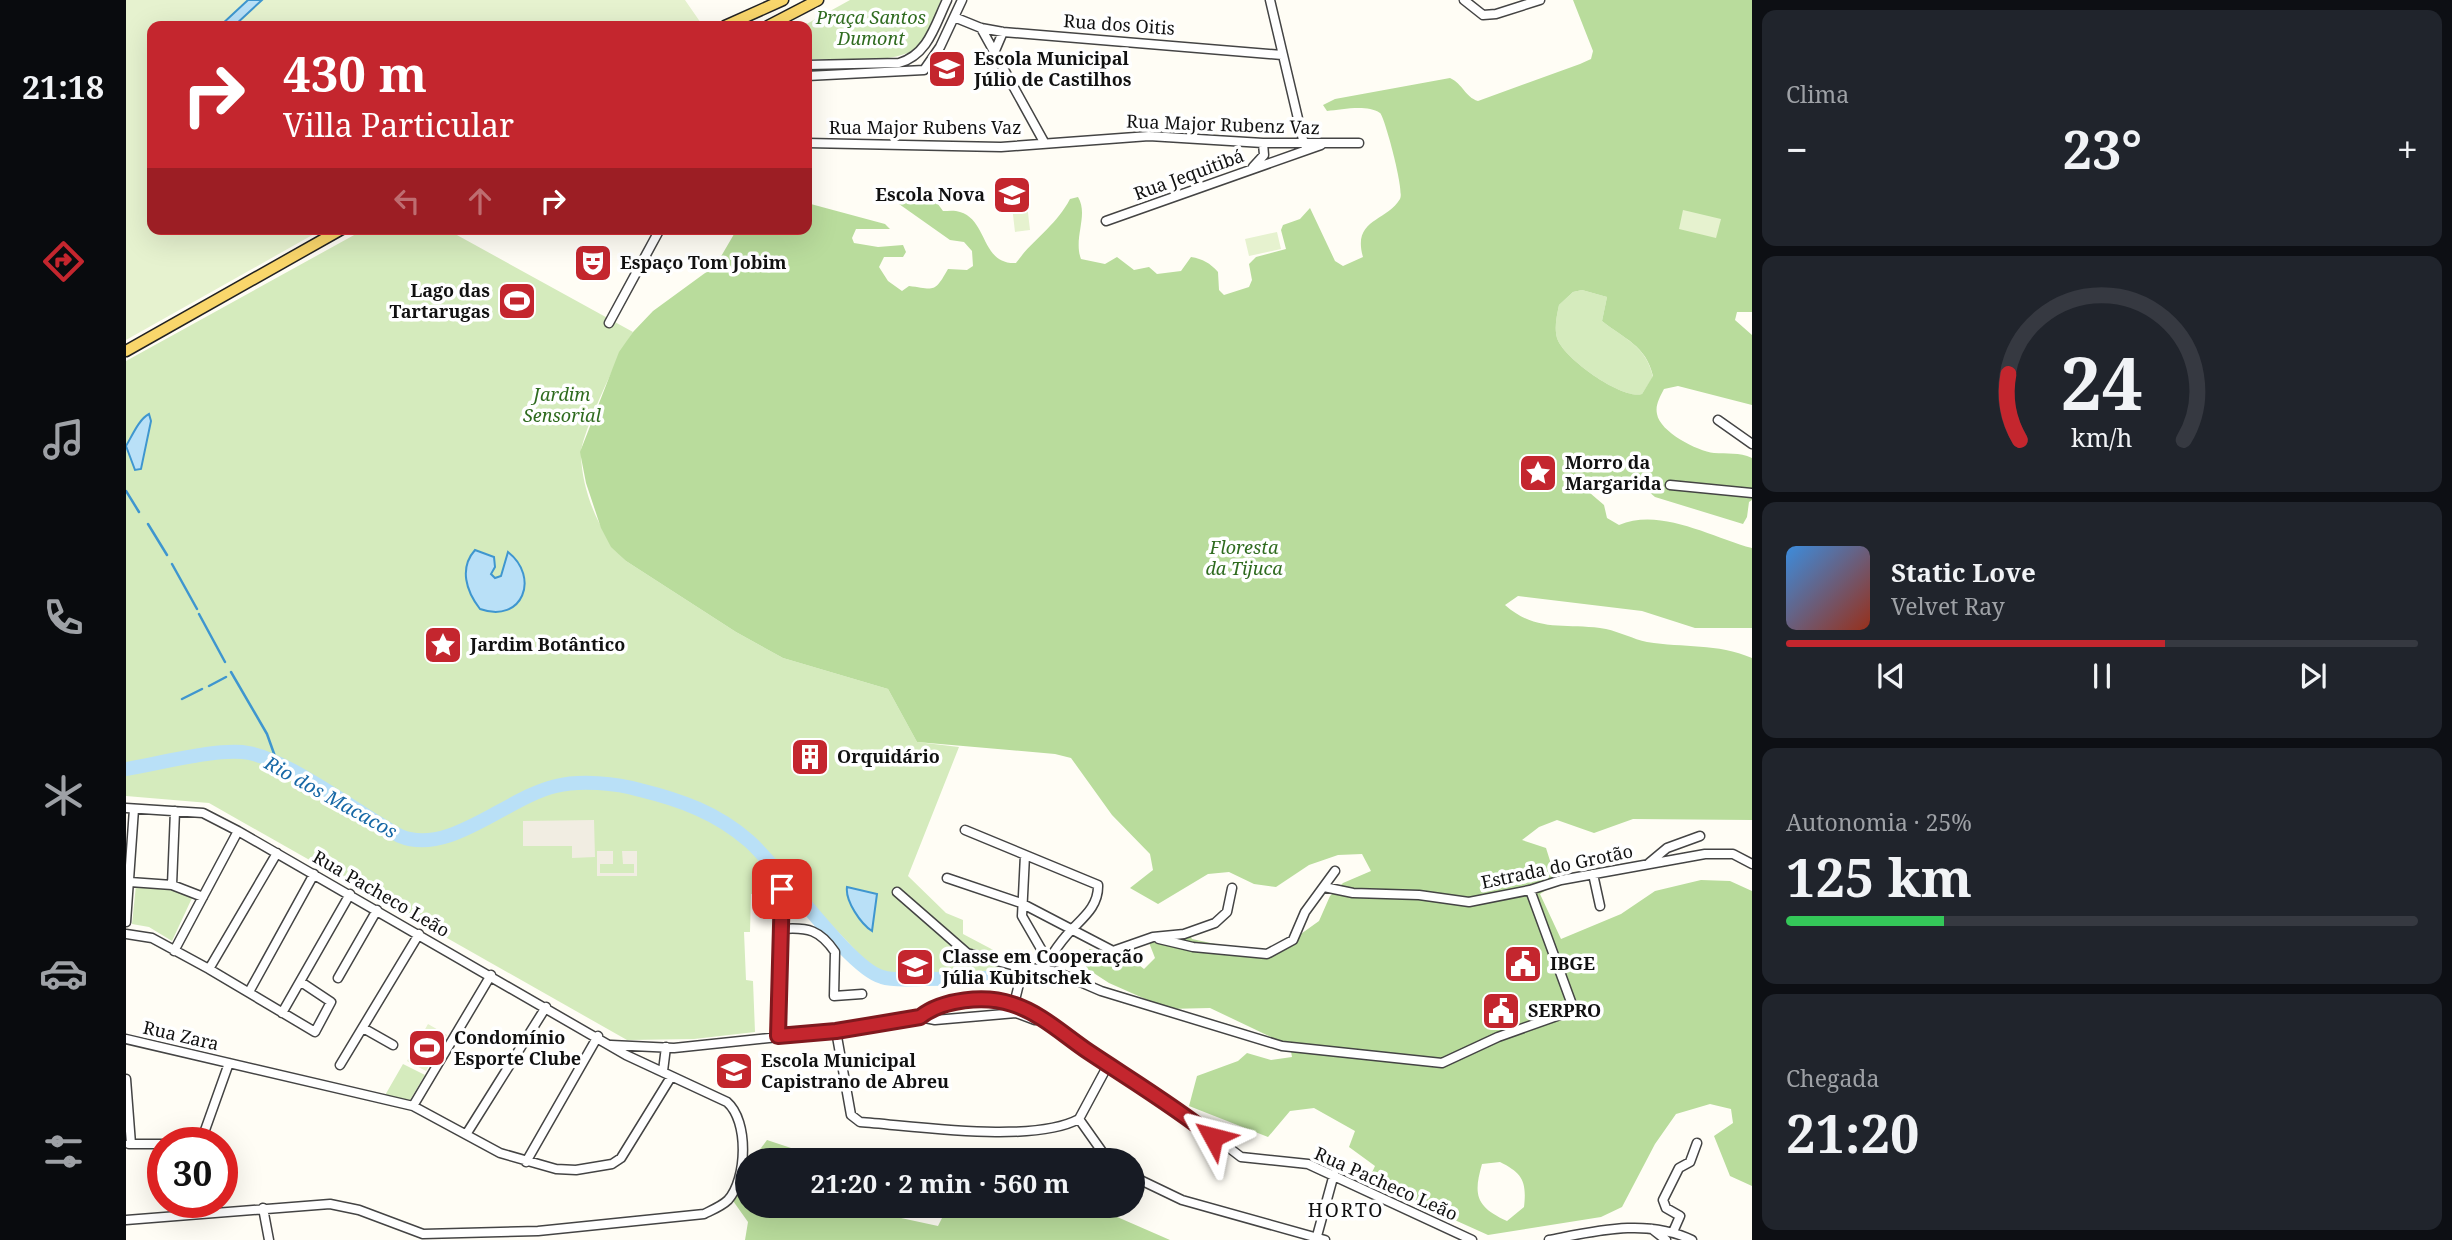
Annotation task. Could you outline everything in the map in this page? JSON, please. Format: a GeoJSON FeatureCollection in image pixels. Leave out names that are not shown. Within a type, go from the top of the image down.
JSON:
{"type":"FeatureCollection","features":[{"type":"Feature","properties":{"kind":"main road"},"geometry":{"type":"LineString","coordinates":[[736,21],[783,0]]}},
{"type":"Feature","properties":{"kind":"main road"},"geometry":{"type":"LineString","coordinates":[[778,21],[818,0]]}},
{"type":"Feature","properties":{"kind":"main road"},"geometry":{"type":"LineString","coordinates":[[126,351],[331,235]]}},
{"type":"Feature","properties":{"kind":"street"},"geometry":{"type":"LineString","coordinates":[[812,65],[899,63],[913,60],[921,54],[947,0]]}},
{"type":"Feature","properties":{"kind":"street"},"geometry":{"type":"LineString","coordinates":[[812,76],[924,71],[962,0]]}},
{"type":"Feature","properties":{"kind":"street"},"geometry":{"type":"LineString","coordinates":[[1270,0],[1304,144]]}},
{"type":"Feature","properties":{"kind":"street"},"geometry":{"type":"LineString","coordinates":[[1464,0],[1483,15],[1496,14],[1540,0]]}},
{"type":"Feature","properties":{"kind":"street","name":"Rua dos Oitis"},"geometry":{"type":"LineString","coordinates":[[954,17],[981,29],[1003,32],[1283,55]]}},
{"type":"Feature","properties":{"kind":"street"},"geometry":{"type":"LineString","coordinates":[[981,29],[1044,142]]}},
{"type":"Feature","properties":{"kind":"street"},"geometry":{"type":"LineString","coordinates":[[994,53],[1003,32]]}},
{"type":"Feature","properties":{"kind":"street","name":"Rua Major Rubenz Vaz"},"geometry":{"type":"LineString","coordinates":[[1044,142],[1149,135],[1263,143],[1359,143]]}},
{"type":"Feature","properties":{"kind":"street","name":"Rua Major Rubens Vaz"},"geometry":{"type":"LineString","coordinates":[[812,143],[1001,147],[1044,142]]}},
{"type":"Feature","properties":{"kind":"street"},"geometry":{"type":"LineString","coordinates":[[1251,169],[1264,155],[1263,143]]}},
{"type":"Feature","properties":{"kind":"street","name":"Rua Jequitibá"},"geometry":{"type":"LineString","coordinates":[[1106,221],[1321,145]]}},
{"type":"Feature","properties":{"kind":"street"},"geometry":{"type":"LineString","coordinates":[[609,323],[657,235]]}},
{"type":"Feature","properties":{"kind":"street"},"geometry":{"type":"LineString","coordinates":[[1718,420],[1752,444]]}},
{"type":"Feature","properties":{"kind":"street"},"geometry":{"type":"LineString","coordinates":[[1670,485],[1752,494]]}},
{"type":"Feature","properties":{"kind":"street"},"geometry":{"type":"LineString","coordinates":[[126,922],[130,882],[130,808]]}},
{"type":"Feature","properties":{"kind":"street","name":"Rua Pacheco Leão"},"geometry":{"type":"LineString","coordinates":[[126,1220],[264,1208],[344,1206],[423,1234],[538,1231],[704,1214],[727,1201],[740,1171],[739,1122],[727,1102],[608,1044],[350,894],[203,813],[130,808]]}},
{"type":"Feature","properties":{"kind":"street"},"geometry":{"type":"LineString","coordinates":[[172,885],[174,811]]}},
{"type":"Feature","properties":{"kind":"street"},"geometry":{"type":"LineString","coordinates":[[965,830],[1098,885],[1091,909],[1074,930],[1068,933],[1043,969]]}},
{"type":"Feature","properties":{"kind":"street"},"geometry":{"type":"LineString","coordinates":[[174,951],[238,831]]}},
{"type":"Feature","properties":{"kind":"street"},"geometry":{"type":"LineString","coordinates":[[1649,863],[1667,848],[1700,836]]}},
{"type":"Feature","properties":{"kind":"street","name":"Estrada do Grotão"},"geometry":{"type":"LineString","coordinates":[[1324,887],[1353,893],[1419,895],[1469,902],[1592,874],[1723,852],[1752,864]]}},
{"type":"Feature","properties":{"kind":"street"},"geometry":{"type":"LineString","coordinates":[[209,969],[277,853]]}},
{"type":"Feature","properties":{"kind":"street"},"geometry":{"type":"LineString","coordinates":[[1025,855],[1021,903],[1025,926],[1048,961]]}},
{"type":"Feature","properties":{"kind":"street"},"geometry":{"type":"LineString","coordinates":[[1153,937],[1193,947],[1267,954],[1293,940],[1305,912],[1335,871]]}},
{"type":"Feature","properties":{"kind":"street"},"geometry":{"type":"LineString","coordinates":[[249,992],[314,874]]}},
{"type":"Feature","properties":{"kind":"street"},"geometry":{"type":"LineString","coordinates":[[1592,874],[1600,906]]}},
{"type":"Feature","properties":{"kind":"street"},"geometry":{"type":"LineString","coordinates":[[947,878],[1021,903],[1113,951],[1153,937],[1184,934],[1215,923],[1227,912],[1232,888]]}},
{"type":"Feature","properties":{"kind":"street"},"geometry":{"type":"LineString","coordinates":[[130,882],[172,885],[203,897]]}},
{"type":"Feature","properties":{"kind":"street"},"geometry":{"type":"LineString","coordinates":[[778,1036],[782,889]]}},
{"type":"Feature","properties":{"kind":"street"},"geometry":{"type":"LineString","coordinates":[[897,892],[967,953],[1023,968],[1057,972],[1101,991],[1282,1046],[1442,1063],[1498,1037],[1574,1010],[1530,890]]}},
{"type":"Feature","properties":{"kind":"street"},"geometry":{"type":"LineString","coordinates":[[282,1013],[350,894]]}},
{"type":"Feature","properties":{"kind":"street"},"geometry":{"type":"LineString","coordinates":[[338,978],[377,910]]}},
{"type":"Feature","properties":{"kind":"street"},"geometry":{"type":"LineString","coordinates":[[782,929],[808,928],[819,934],[835,952],[834,996],[862,994]]}},
{"type":"Feature","properties":{"kind":"street"},"geometry":{"type":"LineString","coordinates":[[126,934],[152,938],[249,992],[309,1031],[316,1031],[331,1002],[301,982]]}},
{"type":"Feature","properties":{"kind":"street"},"geometry":{"type":"LineString","coordinates":[[340,1065],[419,934]]}},
{"type":"Feature","properties":{"kind":"street"},"geometry":{"type":"LineString","coordinates":[[1002,1013],[1012,1004],[1023,968]]}},
{"type":"Feature","properties":{"kind":"street"},"geometry":{"type":"LineString","coordinates":[[413,1106],[491,975]]}},
{"type":"Feature","properties":{"kind":"street"},"geometry":{"type":"LineString","coordinates":[[978,999],[985,1006],[982,1016]]}},
{"type":"Feature","properties":{"kind":"street","name":"Rua Pacheco Leão"},"geometry":{"type":"LineString","coordinates":[[920,1017],[930,1009],[978,999],[1012,1004],[1181,1111],[1241,1157],[1291,1161],[1334,1174],[1472,1240]]}},
{"type":"Feature","properties":{"kind":"street"},"geometry":{"type":"LineString","coordinates":[[467,1133],[545,1007]]}},
{"type":"Feature","properties":{"kind":"street","name":"Rua Pacheco Leão"},"geometry":{"type":"LineString","coordinates":[[608,1044],[666,1047],[836,1031],[920,1017],[935,1020],[1002,1013],[1031,1018],[1072,1040]]}},
{"type":"Feature","properties":{"kind":"street"},"geometry":{"type":"LineString","coordinates":[[363,1028],[393,1045]]}},
{"type":"Feature","properties":{"kind":"street"},"geometry":{"type":"LineString","coordinates":[[836,1031],[851,1115],[860,1122],[1024,1131],[1063,1126],[1079,1119],[1108,1065]]}},
{"type":"Feature","properties":{"kind":"street"},"geometry":{"type":"LineString","coordinates":[[526,1161],[598,1036]]}},
{"type":"Feature","properties":{"kind":"street","name":"Rua Zara"},"geometry":{"type":"LineString","coordinates":[[126,1039],[413,1106],[500,1153],[526,1161],[576,1170],[612,1164],[627,1150],[667,1074]]}},
{"type":"Feature","properties":{"kind":"street"},"geometry":{"type":"LineString","coordinates":[[666,1047],[667,1074]]}},
{"type":"Feature","properties":{"kind":"street"},"geometry":{"type":"LineString","coordinates":[[206,1127],[229,1063]]}},
{"type":"Feature","properties":{"kind":"street"},"geometry":{"type":"LineString","coordinates":[[126,1079],[129,1144],[147,1144]]}},
{"type":"Feature","properties":{"kind":"street"},"geometry":{"type":"LineString","coordinates":[[1079,1119],[1100,1148]]}},
{"type":"Feature","properties":{"kind":"street"},"geometry":{"type":"LineString","coordinates":[[1673,1232],[1680,1216],[1668,1209],[1663,1200],[1678,1170],[1690,1162],[1697,1143]]}},
{"type":"Feature","properties":{"kind":"street"},"geometry":{"type":"LineString","coordinates":[[1145,1182],[1182,1200],[1321,1238],[1334,1174]]}},
{"type":"Feature","properties":{"kind":"street"},"geometry":{"type":"LineString","coordinates":[[264,1208],[269,1240]]}},
{"type":"Feature","properties":{"kind":"street"},"geometry":{"type":"LineString","coordinates":[[1649,1228],[1666,1240]]}},
{"type":"Feature","properties":{"kind":"street"},"geometry":{"type":"LineString","coordinates":[[1549,1240],[1649,1228],[1673,1232],[1692,1240]]}},
{"type":"Feature","properties":{"kind":"green space"},"geometry":{"type":"Polygon","coordinates":[[[126,0],[685,0],[700,21],[147,21],[147,235],[312,235],[126,340],[126,0]]]}},
{"type":"Feature","properties":{"kind":"green space","name":"Praça Santos Dumont"},"geometry":{"type":"Polygon","coordinates":[[[850,0],[941,0],[927,36],[920,45],[911,52],[883,59],[812,59],[812,21],[850,0]]]}},
{"type":"Feature","properties":{"kind":"green space","name":"Floresta da Tijuca"},"geometry":{"type":"Polygon","coordinates":[[[1573,0],[1752,0],[1752,312],[1737,312],[1735,320],[1752,335],[1752,405],[1678,386],[1664,389],[1657,411],[1665,427],[1689,445],[1714,453],[1738,454],[1752,458],[1752,500],[1749,502],[1747,517],[1743,524],[1655,497],[1634,479],[1590,480],[1583,487],[1604,505],[1607,518],[1619,525],[1635,520],[1668,521],[1752,548],[1752,628],[1695,628],[1642,611],[1518,596],[1505,605],[1529,620],[1541,623],[1606,629],[1647,642],[1713,648],[1752,658],[1752,820],[1633,819],[1594,833],[1557,820],[1539,827],[1522,840],[1546,848],[1557,883],[1540,894],[1561,939],[1621,914],[1655,891],[1701,880],[1730,881],[1752,891],[1752,1186],[1730,1176],[1714,1136],[1733,1123],[1731,1109],[1710,1104],[1676,1114],[1655,1144],[1622,1207],[1601,1217],[1488,1235],[1368,1181],[1375,1166],[1349,1147],[1355,1131],[1314,1108],[1290,1111],[1268,1137],[1189,1106],[1197,1076],[1238,1061],[1247,1053],[1271,1060],[1292,1057],[1290,1046],[1210,1008],[1168,1009],[1109,983],[1086,968],[1089,949],[1129,957],[1144,969],[1155,958],[1148,940],[1186,928],[1192,939],[1262,954],[1284,946],[1319,921],[1330,896],[1343,883],[1371,871],[1362,854],[1338,855],[1309,865],[1276,887],[1254,884],[1229,872],[1208,874],[1158,904],[1130,888],[1153,870],[1150,854],[1112,815],[1071,758],[1055,754],[917,742],[888,689],[783,658],[736,632],[626,561],[611,547],[601,528],[586,483],[580,452],[619,352],[633,332],[653,311],[716,265],[734,235],[812,235],[812,204],[885,224],[890,229],[856,229],[852,238],[854,243],[878,247],[903,245],[906,252],[903,257],[884,257],[879,267],[888,281],[902,291],[909,286],[933,288],[940,283],[948,269],[967,270],[973,266],[972,251],[964,242],[950,240],[899,204],[898,199],[911,194],[932,196],[943,211],[958,211],[969,217],[996,257],[1005,262],[1016,263],[1058,217],[1070,199],[1078,197],[1082,211],[1079,243],[1081,259],[1105,264],[1117,257],[1134,270],[1149,267],[1157,274],[1181,271],[1191,257],[1195,258],[1206,262],[1218,272],[1219,290],[1224,295],[1249,287],[1252,280],[1249,264],[1256,257],[1286,249],[1281,230],[1283,225],[1300,219],[1310,208],[1335,261],[1343,266],[1363,257],[1362,235],[1366,228],[1394,207],[1400,199],[1397,169],[1380,113],[1361,108],[1327,111],[1323,105],[1335,99],[1450,78],[1478,101],[1591,59],[1593,51],[1573,0]],[[1582,290],[1573,292],[1559,305],[1557,338],[1570,356],[1594,376],[1621,391],[1642,394],[1653,376],[1650,365],[1640,350],[1602,321],[1607,297],[1582,290]],[[1500,1162],[1482,1164],[1478,1184],[1483,1205],[1507,1221],[1524,1207],[1524,1184],[1513,1170],[1500,1162]]]}},
{"type":"Feature","properties":{"kind":"green space"},"geometry":{"type":"Polygon","coordinates":[[[1027,204],[1030,230],[1015,232],[1012,206],[1027,204]]]}},
{"type":"Feature","properties":{"kind":"green space"},"geometry":{"type":"Polygon","coordinates":[[[1683,210],[1721,219],[1716,238],[1679,229],[1683,210]]]}},
{"type":"Feature","properties":{"kind":"green space"},"geometry":{"type":"Polygon","coordinates":[[[1277,232],[1281,249],[1249,256],[1245,239],[1277,232]]]}},
{"type":"Feature","properties":{"kind":"green space","name":"Jardim Botântico"},"geometry":{"type":"Polygon","coordinates":[[[354,235],[457,235],[633,332],[602,393],[582,445],[585,484],[594,512],[608,539],[626,561],[736,632],[783,658],[888,689],[917,742],[959,747],[908,876],[946,913],[963,920],[963,934],[999,953],[997,975],[880,976],[803,895],[751,894],[750,932],[744,932],[746,980],[753,981],[755,1032],[694,1039],[627,1040],[209,803],[126,796],[126,361],[354,235]]]}},
{"type":"Feature","properties":{"kind":"green space"},"geometry":{"type":"Polygon","coordinates":[[[1582,290],[1607,297],[1602,321],[1633,344],[1645,357],[1653,377],[1642,394],[1621,391],[1594,376],[1570,356],[1557,338],[1559,305],[1573,292],[1582,290]]]}},
{"type":"Feature","properties":{"kind":"green space"},"geometry":{"type":"Polygon","coordinates":[[[136,885],[171,888],[192,898],[172,941],[149,927],[132,924],[136,885]]]}},
{"type":"Feature","properties":{"kind":"green space","name":"Condomínio Esporte Clube"},"geometry":{"type":"Polygon","coordinates":[[[428,1024],[447,1035],[426,1071],[407,1061],[428,1024]]]}},
{"type":"Feature","properties":{"kind":"green space"},"geometry":{"type":"Polygon","coordinates":[[[403,1064],[425,1075],[410,1100],[384,1097],[403,1064]]]}},
{"type":"Feature","properties":{"kind":"green space"},"geometry":{"type":"Polygon","coordinates":[[[767,1140],[791,1148],[761,1148],[767,1140]]]}},
{"type":"Feature","properties":{"kind":"green space"},"geometry":{"type":"Polygon","coordinates":[[[735,1187],[735,1204],[731,1198],[735,1187]]]}},
{"type":"Feature","properties":{"kind":"green space"},"geometry":{"type":"Polygon","coordinates":[[[745,1218],[901,1218],[938,1226],[942,1218],[1120,1218],[1170,1240],[745,1240],[748,1222],[745,1218]]]}},
{"type":"Feature","properties":{"kind":"shaded area"},"geometry":{"type":"Polygon","coordinates":[[[594,820],[595,857],[572,858],[572,846],[523,846],[523,821],[594,820]]]}},
{"type":"Feature","properties":{"kind":"shaded area"},"geometry":{"type":"Polygon","coordinates":[[[597,851],[613,851],[613,864],[600,864],[600,873],[634,873],[634,864],[623,864],[622,851],[637,851],[637,876],[597,876],[597,851]]]}},
{"type":"Feature","properties":{"kind":"water"},"geometry":{"type":"Polygon","coordinates":[[[248,0],[262,0],[239,21],[225,21],[248,0]]]}},
{"type":"Feature","properties":{"kind":"water"},"geometry":{"type":"Polygon","coordinates":[[[149,414],[151,421],[141,469],[135,470],[126,446],[139,424],[149,414]]]}},
{"type":"Feature","properties":{"kind":"water"},"geometry":{"type":"Polygon","coordinates":[[[475,550],[494,557],[495,567],[491,574],[495,578],[501,576],[508,552],[518,562],[525,585],[522,596],[507,610],[495,612],[480,609],[471,595],[466,572],[467,564],[475,550]]]}},
{"type":"Feature","properties":{"kind":"water"},"geometry":{"type":"Polygon","coordinates":[[[847,887],[877,894],[872,931],[855,912],[847,887]]]}},
{"type":"Feature","properties":{"kind":"waterway"},"geometry":{"type":"LineString","coordinates":[[126,491],[139,512]]}},
{"type":"Feature","properties":{"kind":"waterway"},"geometry":{"type":"LineString","coordinates":[[148,524],[167,555]]}},
{"type":"Feature","properties":{"kind":"waterway"},"geometry":{"type":"LineString","coordinates":[[172,564],[197,609]]}},
{"type":"Feature","properties":{"kind":"waterway"},"geometry":{"type":"LineString","coordinates":[[199,614],[225,662]]}},
{"type":"Feature","properties":{"kind":"waterway"},"geometry":{"type":"LineString","coordinates":[[231,672],[267,734],[277,762]]}},
{"type":"Feature","properties":{"kind":"waterway"},"geometry":{"type":"LineString","coordinates":[[209,686],[226,677]]}},
{"type":"Feature","properties":{"kind":"waterway"},"geometry":{"type":"LineString","coordinates":[[182,699],[202,689]]}},
{"type":"Feature","properties":{"kind":"waterway","name":"Rio dos Macacos"},"geometry":{"type":"LineString","coordinates":[[126,769],[205,754],[249,753],[284,766],[400,836],[419,840],[438,839],[458,832],[537,792],[556,786],[587,783],[630,788],[670,798],[698,809],[737,831],[762,854],[834,938],[868,970],[882,977],[903,979],[1041,976]]}},
{"type":"Feature","properties":{"kind":"place","name":"Escola Municipal Júlio de Castilhos"},"geometry":{"type":"Point","coordinates":[947,69]}},
{"type":"Feature","properties":{"kind":"place","name":"Escola Nova"},"geometry":{"type":"Point","coordinates":[1012,195]}},
{"type":"Feature","properties":{"kind":"place","name":"Espaço Tom Jobim"},"geometry":{"type":"Point","coordinates":[593,263]}},
{"type":"Feature","properties":{"kind":"place","name":"Lago das Tartarugas"},"geometry":{"type":"Point","coordinates":[517,301]}},
{"type":"Feature","properties":{"kind":"place","name":"Morro da Margarida"},"geometry":{"type":"Point","coordinates":[1538,473]}},
{"type":"Feature","properties":{"kind":"place","name":"Jardim Botântico"},"geometry":{"type":"Point","coordinates":[443,645]}},
{"type":"Feature","properties":{"kind":"place","name":"Orquidário"},"geometry":{"type":"Point","coordinates":[810,757]}},
{"type":"Feature","properties":{"kind":"place","name":"IBGE"},"geometry":{"type":"Point","coordinates":[1523,964]}},
{"type":"Feature","properties":{"kind":"place","name":"Classe em Cooperação Júlia Kubitschek"},"geometry":{"type":"Point","coordinates":[915,967]}},
{"type":"Feature","properties":{"kind":"place","name":"SERPRO"},"geometry":{"type":"Point","coordinates":[1501,1011]}},
{"type":"Feature","properties":{"kind":"place","name":"Condomínio Esporte Clube"},"geometry":{"type":"Point","coordinates":[427,1048]}},
{"type":"Feature","properties":{"kind":"place","name":"Escola Municipal Capistrano de Abreu"},"geometry":{"type":"Point","coordinates":[734,1071]}},
{"type":"Feature","properties":{"kind":"district","name":"HORTO"},"geometry":{"type":"Point","coordinates":[1346,1210]}},
{"type":"Feature","properties":{"kind":"route"},"geometry":{"type":"LineString","coordinates":[[782,889],[778,1036],[836,1031],[920,1017],[930,1009],[978,999],[1010,1003],[1025,1009],[1141,1084],[1213,1137]]}},
{"type":"Feature","properties":{"kind":"park label","name":"Jardim Sensorial"},"geometry":{"type":"Point","coordinates":[562,405]}}]}
